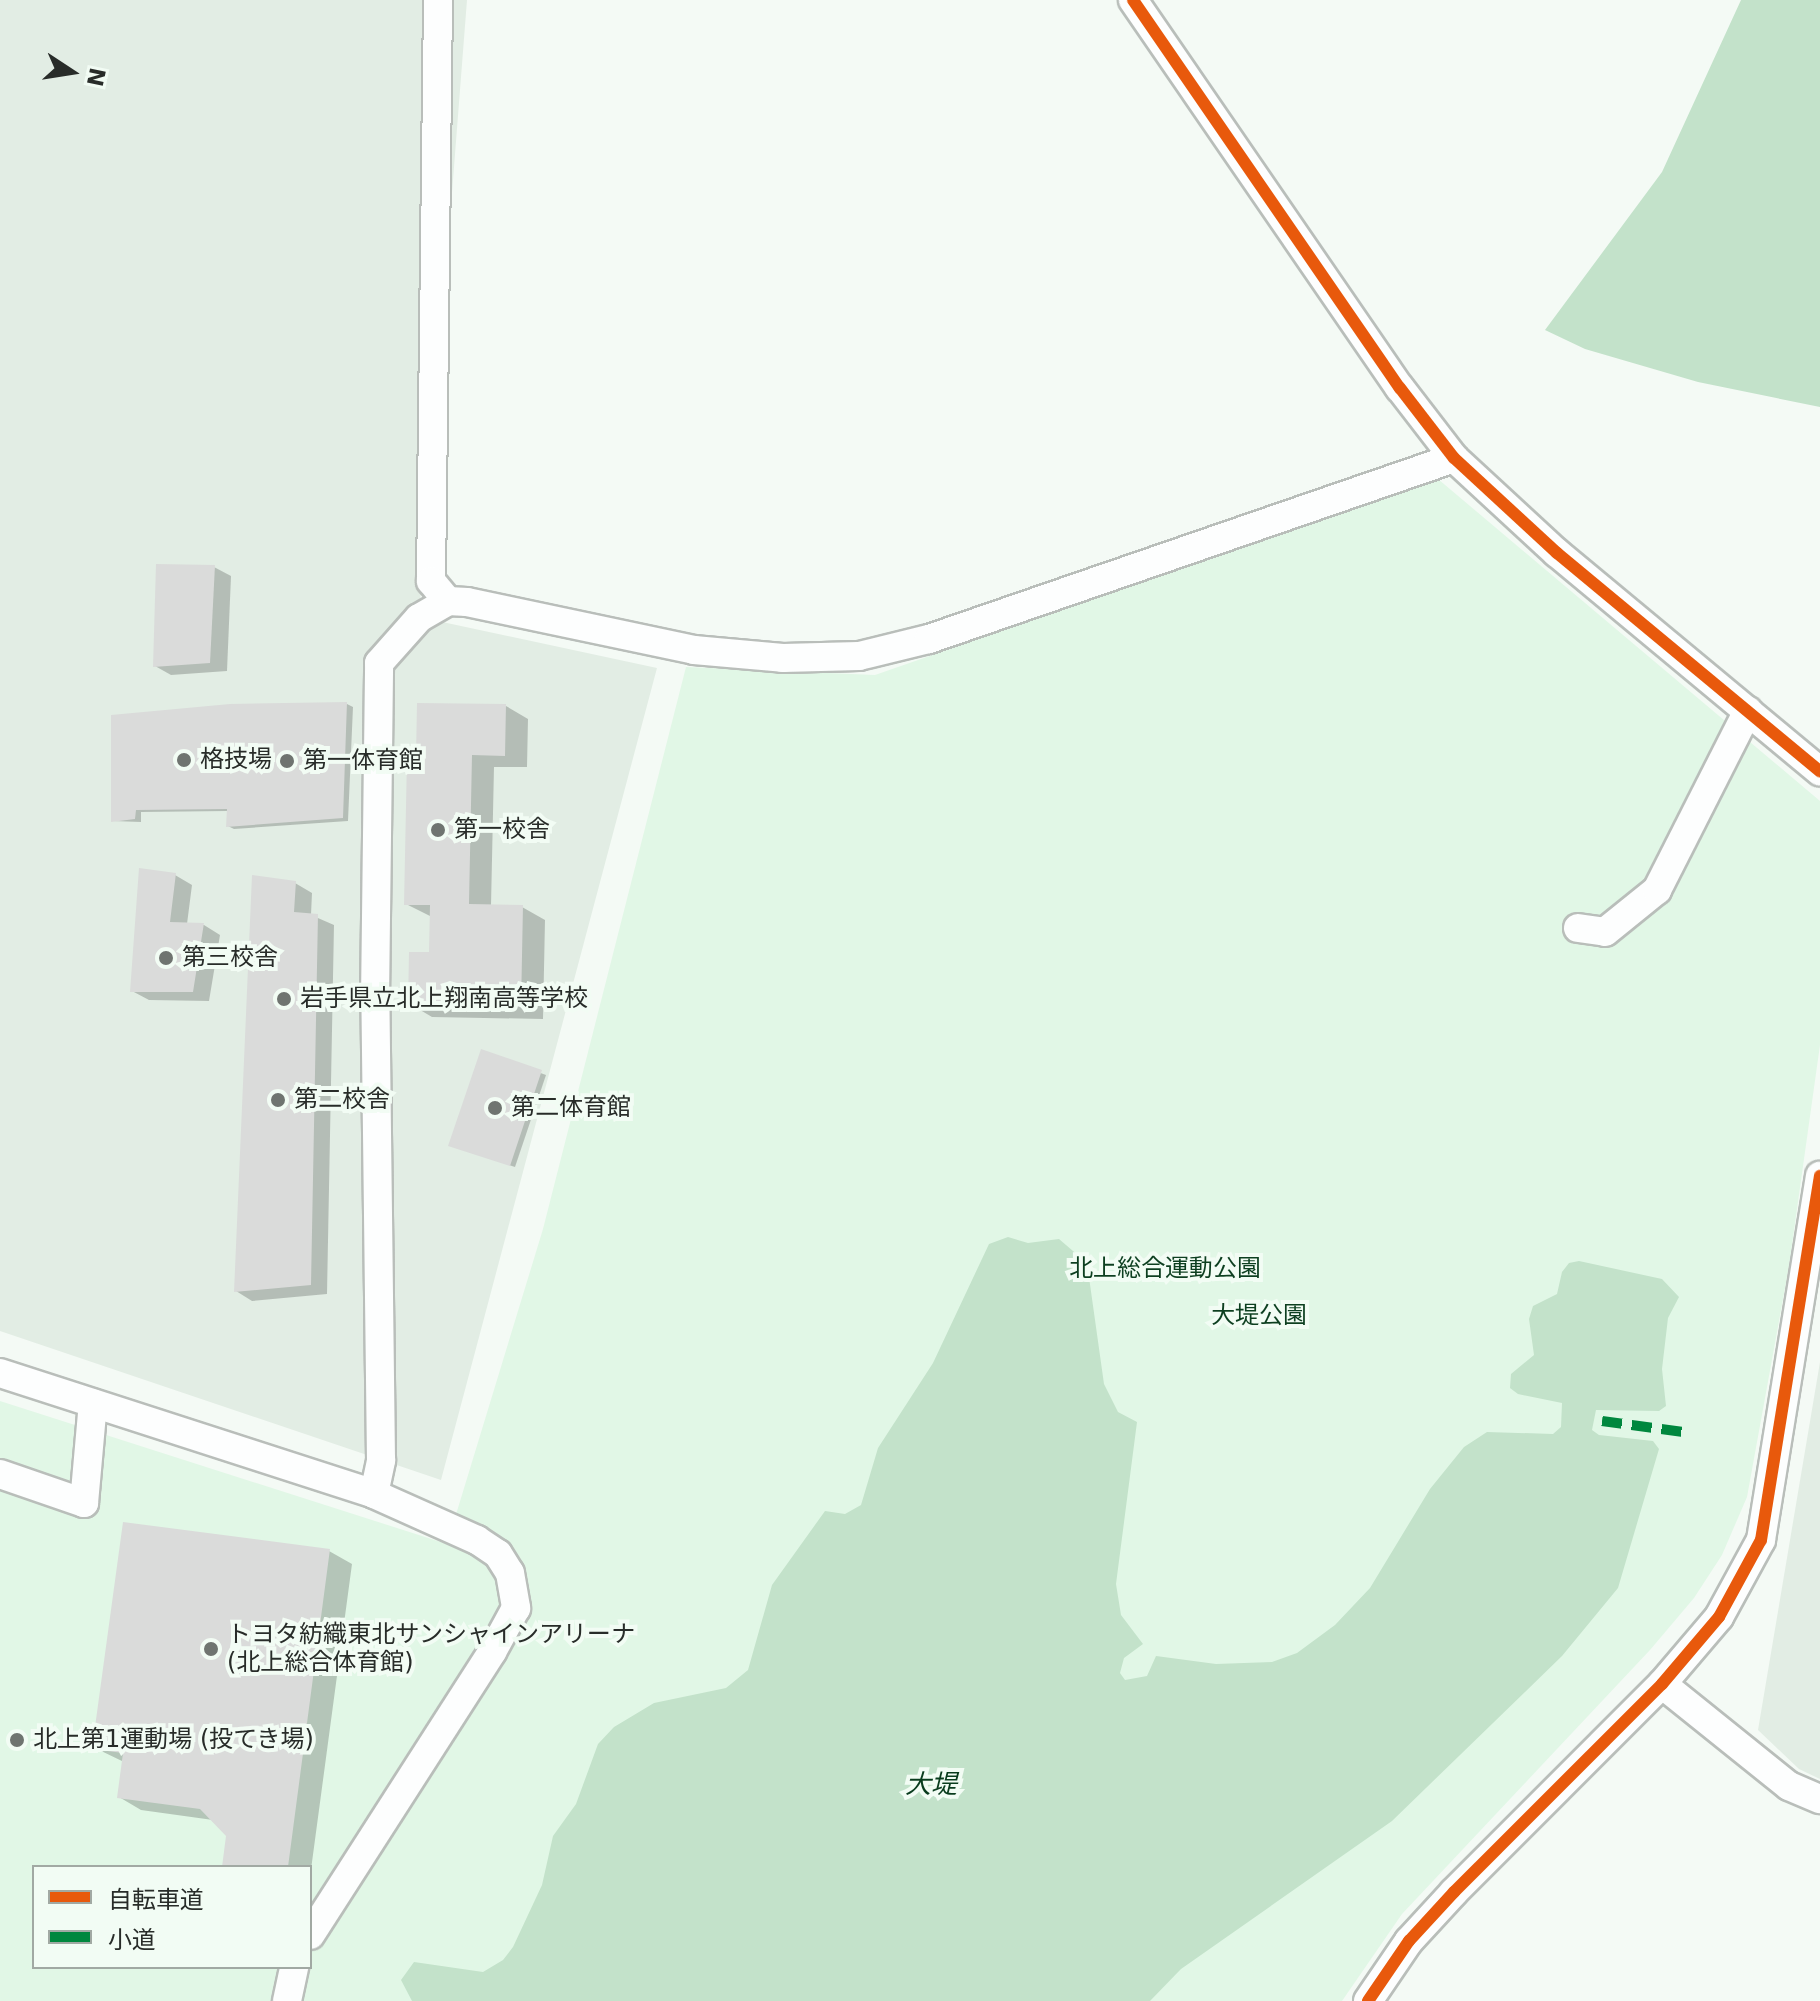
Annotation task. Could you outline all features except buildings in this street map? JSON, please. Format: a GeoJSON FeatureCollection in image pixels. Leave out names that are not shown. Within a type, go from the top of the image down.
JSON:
{"type":"FeatureCollection","features":[{"type":"Feature","properties":{"kind":"street"},"geometry":{"type":"LineString","coordinates":[[438,0],[431,581],[448,601],[694,650],[783,658],[859,656],[929,639],[1454,458]]}},
{"type":"Feature","properties":{"kind":"street"},"geometry":{"type":"LineString","coordinates":[[1133,0],[1400,388],[1454,458],[1557,553],[1820,771]]}},
{"type":"Feature","properties":{"kind":"street"},"geometry":{"type":"LineString","coordinates":[[374,1494],[381,1460],[375,1000],[379,663],[419,618],[448,601]]}},
{"type":"Feature","properties":{"kind":"street"},"geometry":{"type":"LineString","coordinates":[[1578,928],[1605,932],[1657,890],[1748,711]]}},
{"type":"Feature","properties":{"kind":"street"},"geometry":{"type":"LineString","coordinates":[[1368,2001],[1409,1941],[1662,1684],[1719,1617],[1761,1540],[1820,1176]]}},
{"type":"Feature","properties":{"kind":"street"},"geometry":{"type":"LineString","coordinates":[[0,1373],[374,1494],[498,1554],[510,1573],[516,1608],[312,1932]]}},
{"type":"Feature","properties":{"kind":"street"},"geometry":{"type":"LineString","coordinates":[[0,1474],[84,1503],[93,1403]]}},
{"type":"Feature","properties":{"kind":"street"},"geometry":{"type":"LineString","coordinates":[[1662,1684],[1789,1786],[1820,1799]]}},
{"type":"Feature","properties":{"kind":"street"},"geometry":{"type":"LineString","coordinates":[[287,2001],[294,1969]]}},
{"type":"Feature","properties":{"kind":"shaded area","name":"岩手県立北上翔南高等学校"},"geometry":{"type":"Polygon","coordinates":[[[0,0],[467,0],[419,617],[657,668],[441,1480],[0,1331],[0,0]]]}},
{"type":"Feature","properties":{"kind":"shaded area"},"geometry":{"type":"Polygon","coordinates":[[[1820,1362],[1820,1779],[1799,1769],[1758,1730],[1820,1362]]]}},
{"type":"Feature","properties":{"kind":"green space","name":"大堤公園"},"geometry":{"type":"Polygon","coordinates":[[[1438,479],[1820,801],[1820,1045],[1789,1266],[1747,1497],[1722,1555],[1694,1598],[1650,1650],[1402,1914],[1342,2001],[0,2001],[0,1401],[447,1544],[543,1229],[686,667],[875,675],[1438,479]]]}},
{"type":"Feature","properties":{"kind":"water"},"geometry":{"type":"Polygon","coordinates":[[[1741,0],[1820,0],[1820,407],[1698,382],[1585,349],[1545,330],[1662,172],[1741,0]]]}},
{"type":"Feature","properties":{"kind":"water","name":"大堤"},"geometry":{"type":"Polygon","coordinates":[[[1008,1237],[1028,1243],[1059,1239],[1087,1263],[1104,1384],[1118,1412],[1137,1422],[1116,1584],[1121,1615],[1143,1644],[1124,1658],[1120,1673],[1125,1680],[1147,1676],[1156,1656],[1216,1664],[1272,1662],[1297,1653],[1335,1625],[1370,1588],[1430,1489],[1464,1447],[1487,1432],[1553,1434],[1561,1427],[1562,1403],[1518,1394],[1510,1388],[1511,1374],[1534,1355],[1529,1319],[1533,1306],[1557,1294],[1562,1272],[1569,1263],[1579,1261],[1662,1279],[1679,1297],[1668,1318],[1662,1369],[1666,1406],[1659,1411],[1596,1410],[1592,1430],[1599,1435],[1653,1441],[1659,1449],[1618,1588],[1562,1656],[1392,1821],[1181,1969],[1150,2001],[412,2001],[401,1980],[414,1962],[483,1972],[503,1960],[513,1947],[542,1885],[553,1836],[576,1804],[598,1744],[614,1727],[654,1703],[726,1688],[748,1670],[772,1585],[825,1511],[845,1514],[861,1505],[878,1448],[933,1363],[989,1244],[1008,1237]]]}},
{"type":"Feature","properties":{"kind":"marked path"},"geometry":{"type":"LineString","coordinates":[[1602,1421],[1683,1432]]}},
{"type":"Feature","properties":{"kind":"cycle path"},"geometry":{"type":"LineString","coordinates":[[1133,0],[1400,388],[1454,458],[1557,553],[1820,771]]}},
{"type":"Feature","properties":{"kind":"cycle path"},"geometry":{"type":"LineString","coordinates":[[1368,2001],[1409,1941],[1662,1684],[1719,1617],[1761,1540],[1820,1176]]}},
{"type":"Feature","properties":{"kind":"place","name":"格技場"},"geometry":{"type":"Point","coordinates":[184,760]}},
{"type":"Feature","properties":{"kind":"place","name":"第一体育館"},"geometry":{"type":"Point","coordinates":[287,761]}},
{"type":"Feature","properties":{"kind":"place","name":"第一校舎"},"geometry":{"type":"Point","coordinates":[438,830]}},
{"type":"Feature","properties":{"kind":"place","name":"第三校舎"},"geometry":{"type":"Point","coordinates":[166,958]}},
{"type":"Feature","properties":{"kind":"place","name":"岩手県立北上翔南高等学校"},"geometry":{"type":"Point","coordinates":[284,999]}},
{"type":"Feature","properties":{"kind":"place","name":"第二校舎"},"geometry":{"type":"Point","coordinates":[278,1100]}},
{"type":"Feature","properties":{"kind":"place","name":"第二体育館"},"geometry":{"type":"Point","coordinates":[495,1108]}},
{"type":"Feature","properties":{"kind":"place","name":"トヨタ紡織東北サンシャインアリーナ (北上総合体育館)"},"geometry":{"type":"Point","coordinates":[211,1649]}},
{"type":"Feature","properties":{"kind":"place","name":"北上第1運動場 (投てき場)"},"geometry":{"type":"Point","coordinates":[17,1740]}},
{"type":"Feature","properties":{"kind":"park label","name":"北上総合運動公園"},"geometry":{"type":"Point","coordinates":[1165,1269]}}]}
